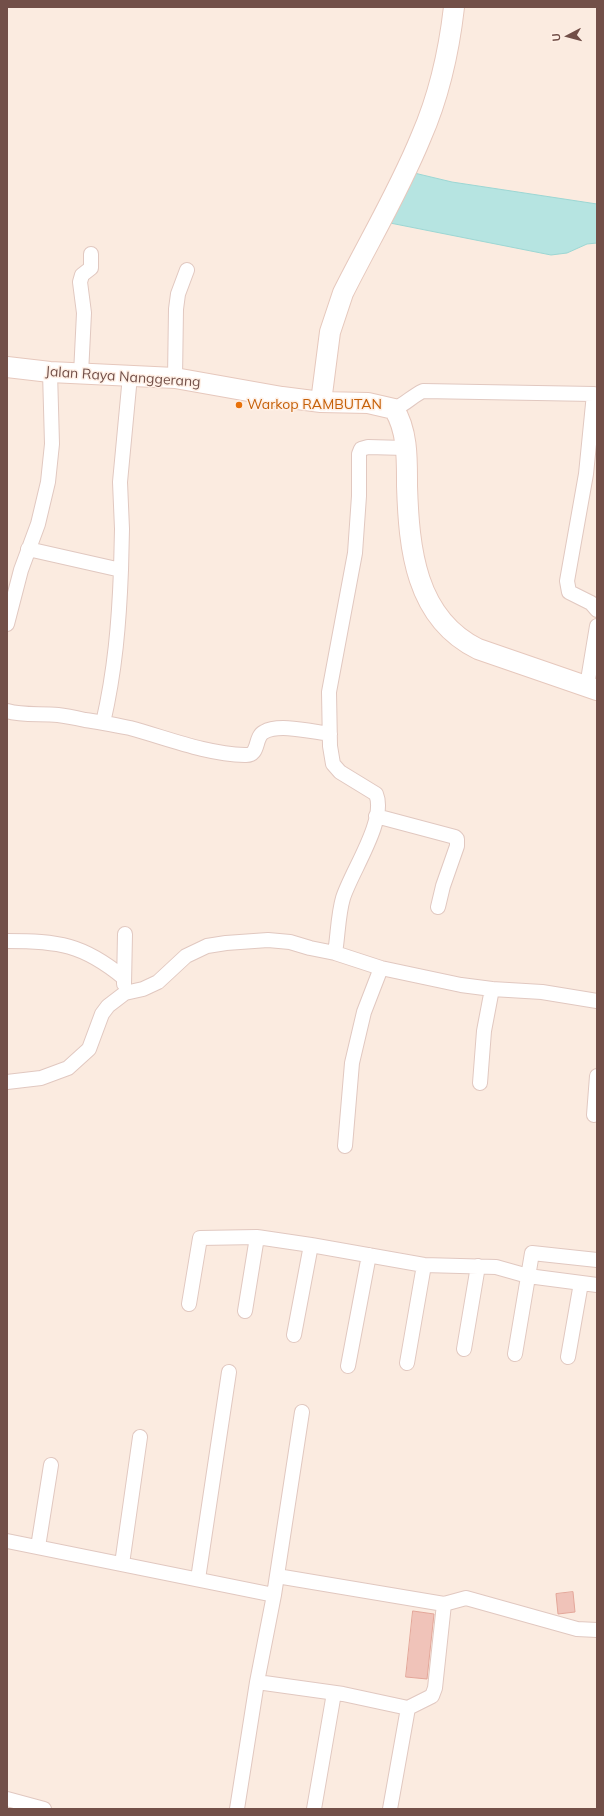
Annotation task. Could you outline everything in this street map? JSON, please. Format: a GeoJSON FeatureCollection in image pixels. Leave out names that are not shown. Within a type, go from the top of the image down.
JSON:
{"type":"FeatureCollection","features":[{"type":"Feature","properties":{"kind":"street"},"geometry":{"type":"LineString","coordinates":[[321,402],[330,332],[336,312],[343,293],[422,137],[439,87],[451,34],[454,7]]}},
{"type":"Feature","properties":{"kind":"street"},"geometry":{"type":"LineString","coordinates":[[81,374],[84,313],[80,282],[82,275],[91,268],[91,254]]}},
{"type":"Feature","properties":{"kind":"street"},"geometry":{"type":"LineString","coordinates":[[175,378],[176,309],[178,294],[187,270]]}},
{"type":"Feature","properties":{"kind":"street","name":"Jalan Raya Nanggerang"},"geometry":{"type":"LineString","coordinates":[[7,367],[50,372],[175,378],[282,398],[321,402],[368,403],[394,409]]}},
{"type":"Feature","properties":{"kind":"street"},"geometry":{"type":"LineString","coordinates":[[8,615],[28,549],[38,524],[51,465],[52,444],[50,372]]}},
{"type":"Feature","properties":{"kind":"street"},"geometry":{"type":"LineString","coordinates":[[103,723],[113,678],[118,626],[122,528],[120,482],[130,376]]}},
{"type":"Feature","properties":{"kind":"street"},"geometry":{"type":"LineString","coordinates":[[597,610],[591,603],[569,592],[567,581],[586,474],[594,394],[423,391],[404,405],[394,409],[403,429],[410,544],[422,583],[430,603],[440,620],[463,641],[478,649],[592,688],[597,626]]}},
{"type":"Feature","properties":{"kind":"street"},"geometry":{"type":"LineString","coordinates":[[335,953],[342,900],[368,839],[378,805],[376,794],[348,778],[333,764],[330,746],[329,692],[331,672],[355,554],[359,496],[359,454],[361,449],[368,447],[405,448]]}},
{"type":"Feature","properties":{"kind":"street"},"geometry":{"type":"LineString","coordinates":[[28,549],[121,570]]}},
{"type":"Feature","properties":{"kind":"street"},"geometry":{"type":"LineString","coordinates":[[7,711],[59,715],[103,723],[129,728],[223,753],[247,756],[252,754],[256,748],[260,735],[273,729],[283,728],[330,734]]}},
{"type":"Feature","properties":{"kind":"street"},"geometry":{"type":"LineString","coordinates":[[376,816],[455,836],[457,839],[457,846],[443,886],[438,907]]}},
{"type":"Feature","properties":{"kind":"street"},"geometry":{"type":"LineString","coordinates":[[125,934],[125,993]]}},
{"type":"Feature","properties":{"kind":"street"},"geometry":{"type":"LineString","coordinates":[[7,1082],[41,1078],[68,1068],[89,1050],[102,1014],[108,1006],[125,993],[143,989],[158,982],[186,956],[207,946],[226,943],[268,940],[290,942],[335,953],[380,968],[461,985],[492,989],[542,992],[597,1001]]}},
{"type":"Feature","properties":{"kind":"street"},"geometry":{"type":"LineString","coordinates":[[7,941],[41,941],[62,944],[92,955],[124,978]]}},
{"type":"Feature","properties":{"kind":"street"},"geometry":{"type":"LineString","coordinates":[[345,1146],[352,1063],[364,1012],[380,968]]}},
{"type":"Feature","properties":{"kind":"street"},"geometry":{"type":"LineString","coordinates":[[480,1083],[484,1031],[492,989]]}},
{"type":"Feature","properties":{"kind":"street"},"geometry":{"type":"LineString","coordinates":[[594,1115],[597,1076]]}},
{"type":"Feature","properties":{"kind":"street"},"geometry":{"type":"LineString","coordinates":[[244,1311],[257,1237]]}},
{"type":"Feature","properties":{"kind":"street"},"geometry":{"type":"LineString","coordinates":[[189,1304],[200,1238],[257,1237],[424,1265],[496,1267],[528,1276],[597,1285]]}},
{"type":"Feature","properties":{"kind":"street"},"geometry":{"type":"LineString","coordinates":[[294,1335],[311,1245]]}},
{"type":"Feature","properties":{"kind":"street"},"geometry":{"type":"LineString","coordinates":[[515,1354],[532,1253],[597,1260]]}},
{"type":"Feature","properties":{"kind":"street"},"geometry":{"type":"LineString","coordinates":[[348,1366],[369,1255]]}},
{"type":"Feature","properties":{"kind":"street"},"geometry":{"type":"LineString","coordinates":[[407,1363],[424,1265]]}},
{"type":"Feature","properties":{"kind":"street"},"geometry":{"type":"LineString","coordinates":[[464,1349],[478,1266]]}},
{"type":"Feature","properties":{"kind":"street"},"geometry":{"type":"LineString","coordinates":[[568,1357],[581,1283]]}},
{"type":"Feature","properties":{"kind":"street"},"geometry":{"type":"LineString","coordinates":[[198,1579],[229,1372]]}},
{"type":"Feature","properties":{"kind":"street"},"geometry":{"type":"LineString","coordinates":[[237,1809],[257,1682],[274,1595],[302,1412]]}},
{"type":"Feature","properties":{"kind":"street"},"geometry":{"type":"LineString","coordinates":[[122,1564],[140,1437]]}},
{"type":"Feature","properties":{"kind":"street"},"geometry":{"type":"LineString","coordinates":[[38,1547],[51,1465]]}},
{"type":"Feature","properties":{"kind":"street"},"geometry":{"type":"LineString","coordinates":[[7,1541],[274,1595]]}},
{"type":"Feature","properties":{"kind":"street"},"geometry":{"type":"LineString","coordinates":[[277,1576],[444,1604],[466,1598],[577,1629],[597,1630]]}},
{"type":"Feature","properties":{"kind":"street"},"geometry":{"type":"LineString","coordinates":[[257,1682],[334,1693],[408,1708],[432,1696],[435,1688],[444,1604]]}},
{"type":"Feature","properties":{"kind":"street"},"geometry":{"type":"LineString","coordinates":[[314,1809],[334,1693]]}},
{"type":"Feature","properties":{"kind":"street"},"geometry":{"type":"LineString","coordinates":[[390,1809],[408,1708]]}},
{"type":"Feature","properties":{"kind":"street"},"geometry":{"type":"LineString","coordinates":[[7,1799],[44,1809]]}},
{"type":"Feature","properties":{"kind":"water"},"geometry":{"type":"Polygon","coordinates":[[[410,172],[452,182],[597,204],[597,243],[587,244],[567,253],[551,255],[385,222],[410,172]]]}},
{"type":"Feature","properties":{"kind":"building"},"geometry":{"type":"Polygon","coordinates":[[[573,1592],[575,1612],[558,1614],[556,1594],[573,1592]]]}},
{"type":"Feature","properties":{"kind":"building"},"geometry":{"type":"Polygon","coordinates":[[[413,1611],[434,1614],[427,1679],[406,1677],[413,1611]]]}},
{"type":"Feature","properties":{"kind":"place","name":"Warkop RAMBUTAN"},"geometry":{"type":"Point","coordinates":[239,405]}}]}
